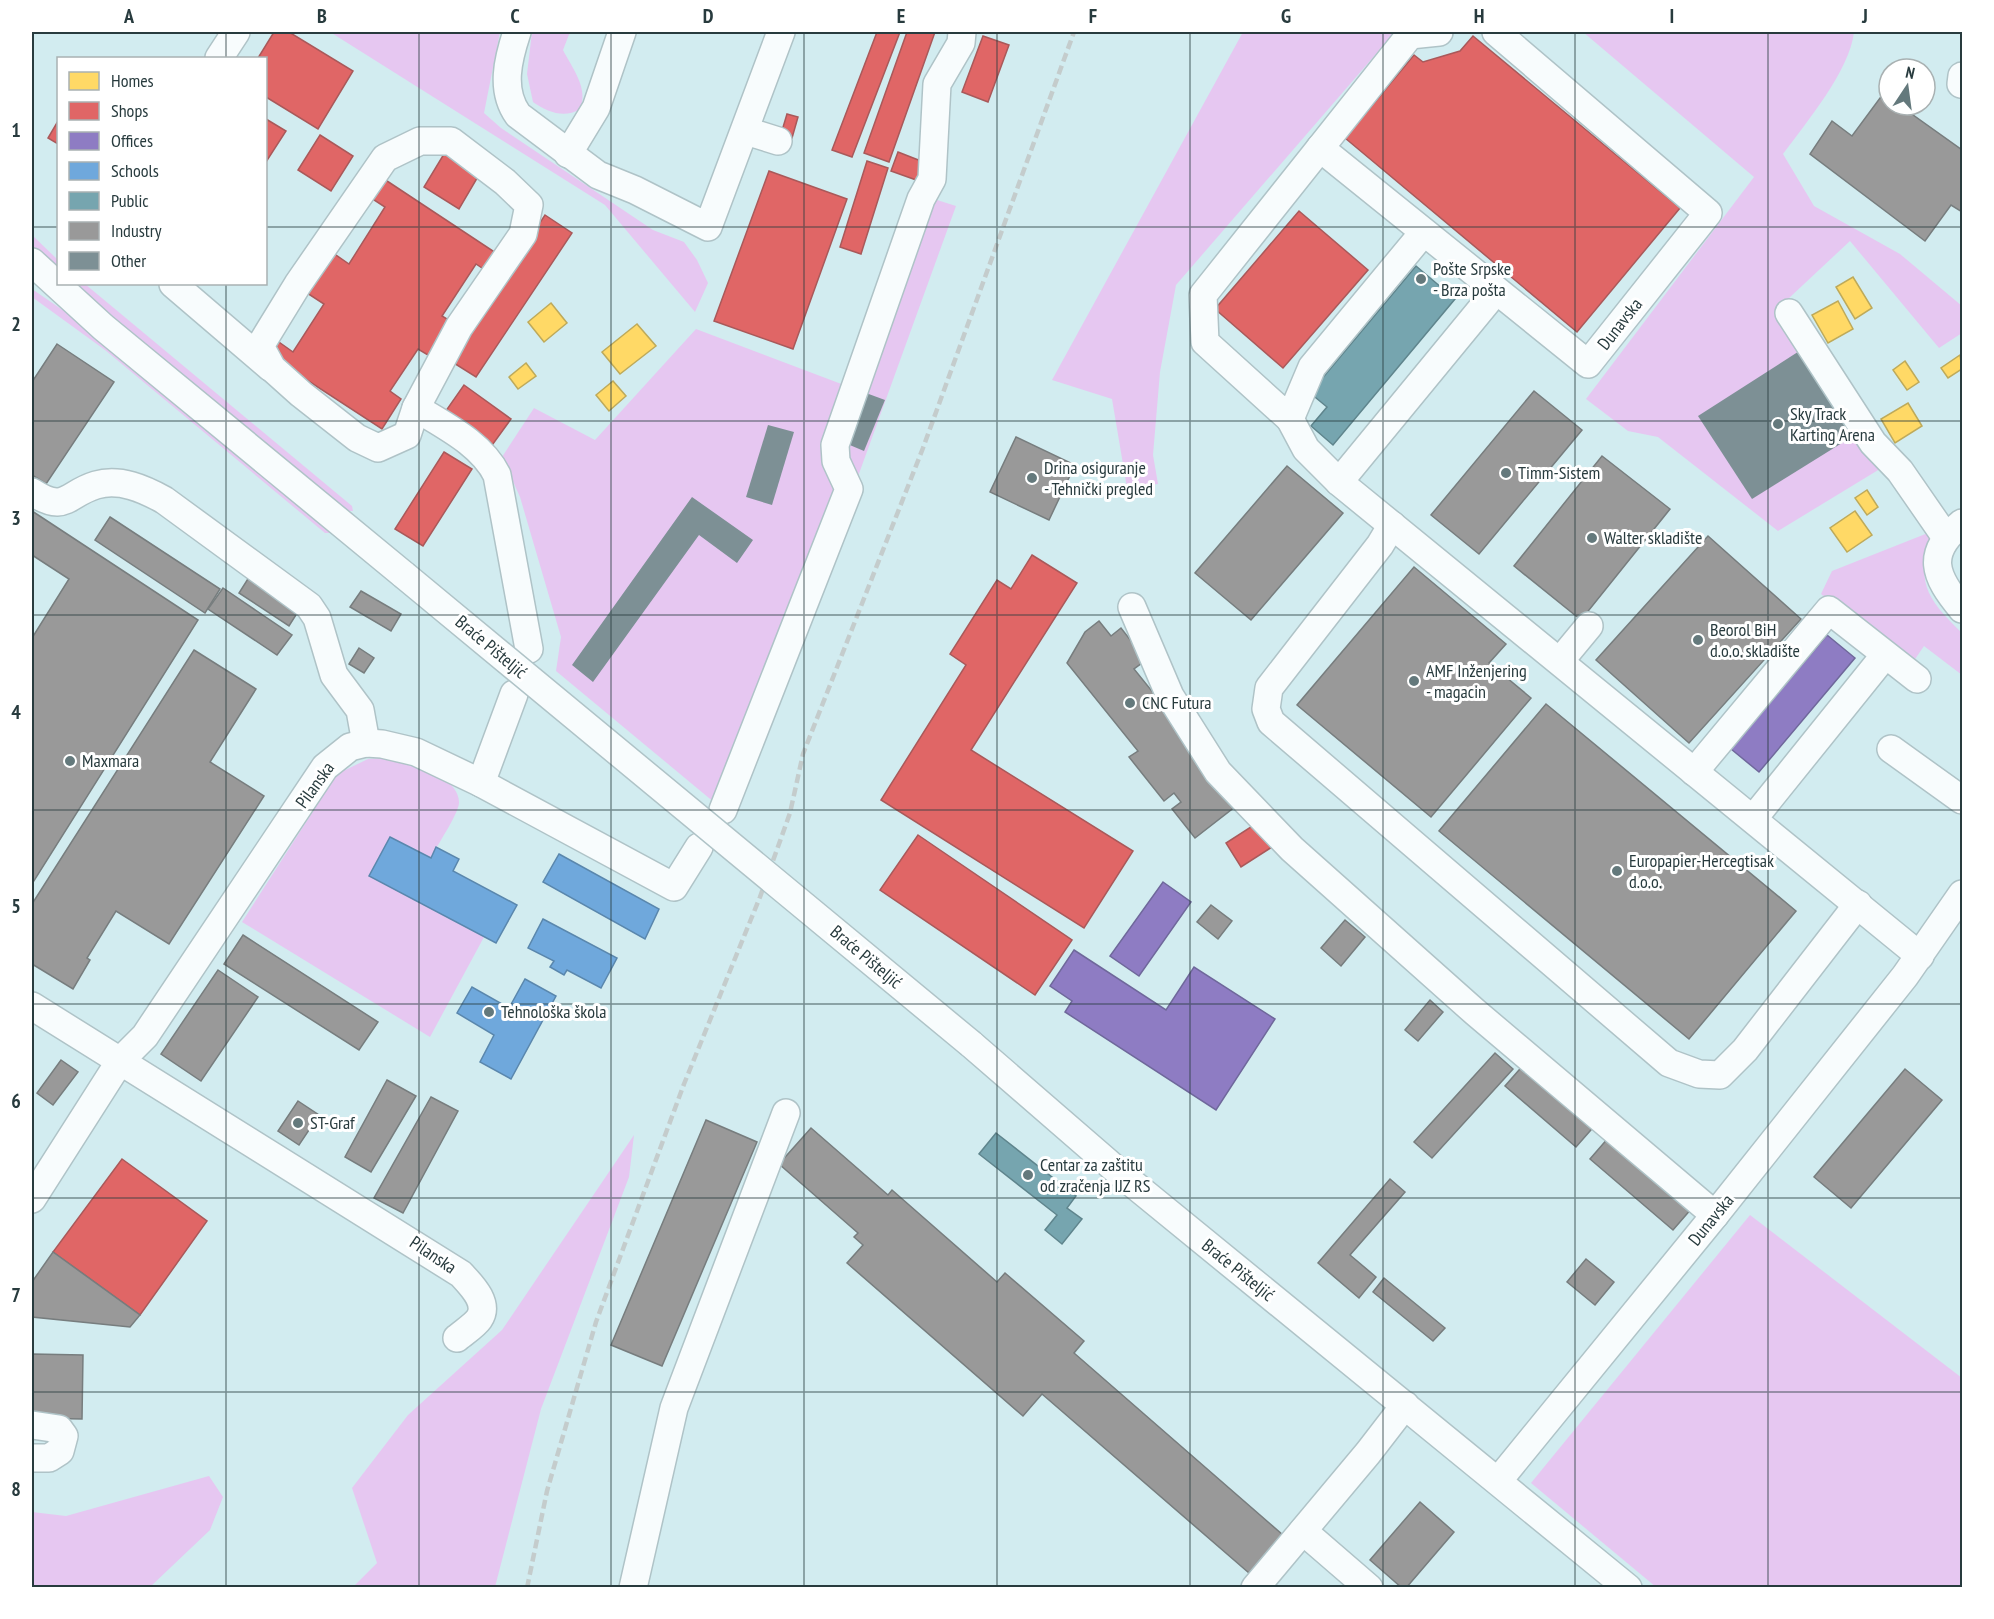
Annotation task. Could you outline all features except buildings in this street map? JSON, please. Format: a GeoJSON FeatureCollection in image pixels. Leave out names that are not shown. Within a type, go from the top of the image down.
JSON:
{"type":"FeatureCollection","features":[{"type":"Feature","properties":{"kind":"street"},"geometry":{"type":"LineString","coordinates":[[220,57],[236,32]]}},
{"type":"Feature","properties":{"kind":"street"},"geometry":{"type":"LineString","coordinates":[[517,32],[506,90],[509,103],[518,115],[598,175],[635,190],[708,227],[746,131],[781,32]]}},
{"type":"Feature","properties":{"kind":"street"},"geometry":{"type":"LineString","coordinates":[[568,154],[596,108],[622,32]]}},
{"type":"Feature","properties":{"kind":"street"},"geometry":{"type":"LineString","coordinates":[[723,810],[849,489],[836,461],[835,445],[921,200],[932,179],[937,84],[961,43],[962,32]]}},
{"type":"Feature","properties":{"kind":"street"},"geometry":{"type":"LineString","coordinates":[[1439,32],[1410,35],[1203,295],[1205,342],[1290,419],[1306,449],[1339,482],[1920,956]]}},
{"type":"Feature","properties":{"kind":"street","name":"Dunavska"},"geometry":{"type":"LineString","coordinates":[[1320,148],[1588,364],[1708,213],[1496,32]]}},
{"type":"Feature","properties":{"kind":"street"},"geometry":{"type":"LineString","coordinates":[[746,131],[778,141]]}},
{"type":"Feature","properties":{"kind":"street"},"geometry":{"type":"LineString","coordinates":[[174,285],[272,368],[357,438],[378,448],[407,435],[416,408],[459,327],[523,234],[529,205],[506,182],[451,141],[420,141],[385,158],[260,346],[272,368]]}},
{"type":"Feature","properties":{"kind":"street"},"geometry":{"type":"LineString","coordinates":[[1290,419],[1312,367],[1423,232]]}},
{"type":"Feature","properties":{"kind":"street","name":"Braće Pišteljić"},"geometry":{"type":"LineString","coordinates":[[32,262],[57,285]]}},
{"type":"Feature","properties":{"kind":"street","name":"Braće Pišteljić"},"geometry":{"type":"LineString","coordinates":[[32,275],[103,327]]}},
{"type":"Feature","properties":{"kind":"street","name":"Braće Pišteljić"},"geometry":{"type":"LineString","coordinates":[[57,285],[103,327],[971,1044],[1121,1174],[1628,1587]]}},
{"type":"Feature","properties":{"kind":"street"},"geometry":{"type":"LineString","coordinates":[[1339,482],[1496,291]]}},
{"type":"Feature","properties":{"kind":"street"},"geometry":{"type":"LineString","coordinates":[[1789,313],[1873,443],[1954,530],[1938,553],[1937,572],[1948,592],[1962,609]]}},
{"type":"Feature","properties":{"kind":"street"},"geometry":{"type":"LineString","coordinates":[[416,408],[461,436],[490,461],[497,476],[529,650]]}},
{"type":"Feature","properties":{"kind":"street"},"geometry":{"type":"LineString","coordinates":[[32,492],[57,504],[69,501],[95,485],[130,485],[147,491],[164,500],[309,606],[317,618],[334,675],[360,710],[366,743],[382,744],[416,752],[481,783],[674,887],[699,847]]}},
{"type":"Feature","properties":{"kind":"street"},"geometry":{"type":"LineString","coordinates":[[1392,525],[1380,545],[1269,688],[1266,709],[1271,722],[1669,1064],[1699,1074],[1720,1075],[1745,1050],[1858,904]]}},
{"type":"Feature","properties":{"kind":"street"},"geometry":{"type":"LineString","coordinates":[[1132,607],[1170,696],[1218,772],[1292,849],[1475,1012],[1715,1215]]}},
{"type":"Feature","properties":{"kind":"street"},"geometry":{"type":"LineString","coordinates":[[1694,772],[1829,610],[1917,679]]}},
{"type":"Feature","properties":{"kind":"street"},"geometry":{"type":"LineString","coordinates":[[1560,662],[1589,626]]}},
{"type":"Feature","properties":{"kind":"street"},"geometry":{"type":"LineString","coordinates":[[1753,819],[1886,655]]}},
{"type":"Feature","properties":{"kind":"street"},"geometry":{"type":"LineString","coordinates":[[481,783],[514,694]]}},
{"type":"Feature","properties":{"kind":"street","name":"Pilanska"},"geometry":{"type":"LineString","coordinates":[[120,1061],[145,1036],[325,767],[350,747],[366,743]]}},
{"type":"Feature","properties":{"kind":"street"},"geometry":{"type":"LineString","coordinates":[[1891,749],[1962,800]]}},
{"type":"Feature","properties":{"kind":"street","name":"Dunavska"},"geometry":{"type":"LineString","coordinates":[[1498,1481],[1715,1215],[1920,956],[1962,894]]}},
{"type":"Feature","properties":{"kind":"street","name":"Pilanska"},"geometry":{"type":"LineString","coordinates":[[32,1006],[461,1274],[481,1299],[482,1308],[480,1318],[457,1338]]}},
{"type":"Feature","properties":{"kind":"street"},"geometry":{"type":"LineString","coordinates":[[32,1199],[120,1061]]}},
{"type":"Feature","properties":{"kind":"street"},"geometry":{"type":"LineString","coordinates":[[633,1587],[674,1408],[786,1113]]}},
{"type":"Feature","properties":{"kind":"street"},"geometry":{"type":"LineString","coordinates":[[1255,1587],[1405,1405]]}},
{"type":"Feature","properties":{"kind":"street"},"geometry":{"type":"LineString","coordinates":[[32,1425],[59,1429],[64,1436],[60,1451],[49,1458],[32,1458]]}},
{"type":"Feature","properties":{"kind":"street"},"geometry":{"type":"LineString","coordinates":[[1303,1531],[1369,1587]]}},
{"type":"Feature","properties":{"kind":"shaded area"},"geometry":{"type":"Polygon","coordinates":[[[330,32],[500,32],[484,113],[501,128],[653,230],[684,242],[697,260],[708,283],[695,312],[605,205],[330,32]]]}},
{"type":"Feature","properties":{"kind":"shaded area"},"geometry":{"type":"Polygon","coordinates":[[[532,32],[570,32],[563,50],[581,86],[580,109],[562,114],[544,109],[533,102],[527,74],[532,32]]]}},
{"type":"Feature","properties":{"kind":"shaded area"},"geometry":{"type":"Polygon","coordinates":[[[1243,32],[1395,32],[1176,285],[1160,372],[1153,455],[1158,484],[1127,488],[1112,399],[1052,380],[1243,32]]]}},
{"type":"Feature","properties":{"kind":"shaded area"},"geometry":{"type":"Polygon","coordinates":[[[1583,32],[1854,32],[1851,47],[1836,79],[1815,112],[1783,154],[1814,206],[1900,254],[1962,306],[1962,333],[1939,348],[1850,241],[1788,299],[1893,461],[1778,531],[1658,437],[1628,431],[1586,399],[1754,177],[1583,32]]]}},
{"type":"Feature","properties":{"kind":"shaded area"},"geometry":{"type":"Polygon","coordinates":[[[915,193],[956,206],[823,573],[715,803],[556,671],[561,637],[520,497],[502,457],[534,408],[595,440],[696,329],[844,385],[915,193]]]}},
{"type":"Feature","properties":{"kind":"shaded area"},"geometry":{"type":"Polygon","coordinates":[[[32,235],[57,259],[57,269],[32,245],[32,235]]]}},
{"type":"Feature","properties":{"kind":"shaded area"},"geometry":{"type":"Polygon","coordinates":[[[74,285],[86,285],[352,506],[353,511],[347,511],[74,285]]]}},
{"type":"Feature","properties":{"kind":"shaded area"},"geometry":{"type":"Polygon","coordinates":[[[32,289],[83,324],[333,533],[325,533],[105,350],[32,297],[32,289]]]}},
{"type":"Feature","properties":{"kind":"shaded area"},"geometry":{"type":"Polygon","coordinates":[[[1933,531],[1925,563],[1927,587],[1939,609],[1962,633],[1962,675],[1924,646],[1911,665],[1821,594],[1832,571],[1933,531]]]}},
{"type":"Feature","properties":{"kind":"shaded area"},"geometry":{"type":"Polygon","coordinates":[[[383,758],[417,766],[441,777],[451,784],[457,793],[459,803],[431,858],[390,837],[369,875],[484,937],[430,1037],[242,922],[337,774],[368,759],[383,758]]]}},
{"type":"Feature","properties":{"kind":"shaded area"},"geometry":{"type":"Polygon","coordinates":[[[634,1135],[629,1177],[541,1409],[495,1587],[353,1587],[377,1563],[352,1488],[408,1415],[502,1330],[634,1135]]]}},
{"type":"Feature","properties":{"kind":"shaded area"},"geometry":{"type":"Polygon","coordinates":[[[1750,1215],[1962,1378],[1962,1587],[1656,1587],[1531,1483],[1750,1215]]]}},
{"type":"Feature","properties":{"kind":"shaded area"},"geometry":{"type":"Polygon","coordinates":[[[209,1476],[223,1497],[210,1530],[150,1587],[32,1587],[32,1512],[66,1516],[209,1476]]]}},
{"type":"Feature","properties":{"kind":"railway"},"geometry":{"type":"LineString","coordinates":[[527,1588],[547,1491],[596,1322],[684,1084],[760,897],[790,813],[803,754],[923,448],[1074,32]]}},
{"type":"Feature","properties":{"kind":"place","name":"Pošte Srpske - Brza pošta"},"geometry":{"type":"Point","coordinates":[1421,279]}},
{"type":"Feature","properties":{"kind":"place","name":"Sky Track Karting Arena"},"geometry":{"type":"Point","coordinates":[1778,424]}},
{"type":"Feature","properties":{"kind":"place","name":"Timm-Sistem"},"geometry":{"type":"Point","coordinates":[1506,473]}},
{"type":"Feature","properties":{"kind":"place","name":"Drina osiguranje - Tehnički pregled"},"geometry":{"type":"Point","coordinates":[1032,478]}},
{"type":"Feature","properties":{"kind":"place","name":"Walter skladište"},"geometry":{"type":"Point","coordinates":[1592,538]}},
{"type":"Feature","properties":{"kind":"place","name":"Beorol BiH d.o.o. skladište"},"geometry":{"type":"Point","coordinates":[1698,640]}},
{"type":"Feature","properties":{"kind":"place","name":"AMF Inženjering - magacin"},"geometry":{"type":"Point","coordinates":[1414,681]}},
{"type":"Feature","properties":{"kind":"place","name":"CNC Futura"},"geometry":{"type":"Point","coordinates":[1130,703]}},
{"type":"Feature","properties":{"kind":"place","name":"Maxmara"},"geometry":{"type":"Point","coordinates":[70,761]}},
{"type":"Feature","properties":{"kind":"place","name":"Europapier-Hercegtisak d.o.o."},"geometry":{"type":"Point","coordinates":[1617,871]}},
{"type":"Feature","properties":{"kind":"place","name":"Tehnološka škola"},"geometry":{"type":"Point","coordinates":[489,1012]}},
{"type":"Feature","properties":{"kind":"place","name":"ST-Graf"},"geometry":{"type":"Point","coordinates":[298,1123]}},
{"type":"Feature","properties":{"kind":"place","name":"Centar za zaštitu od zračenja IJZ RS"},"geometry":{"type":"Point","coordinates":[1028,1175]}}]}
